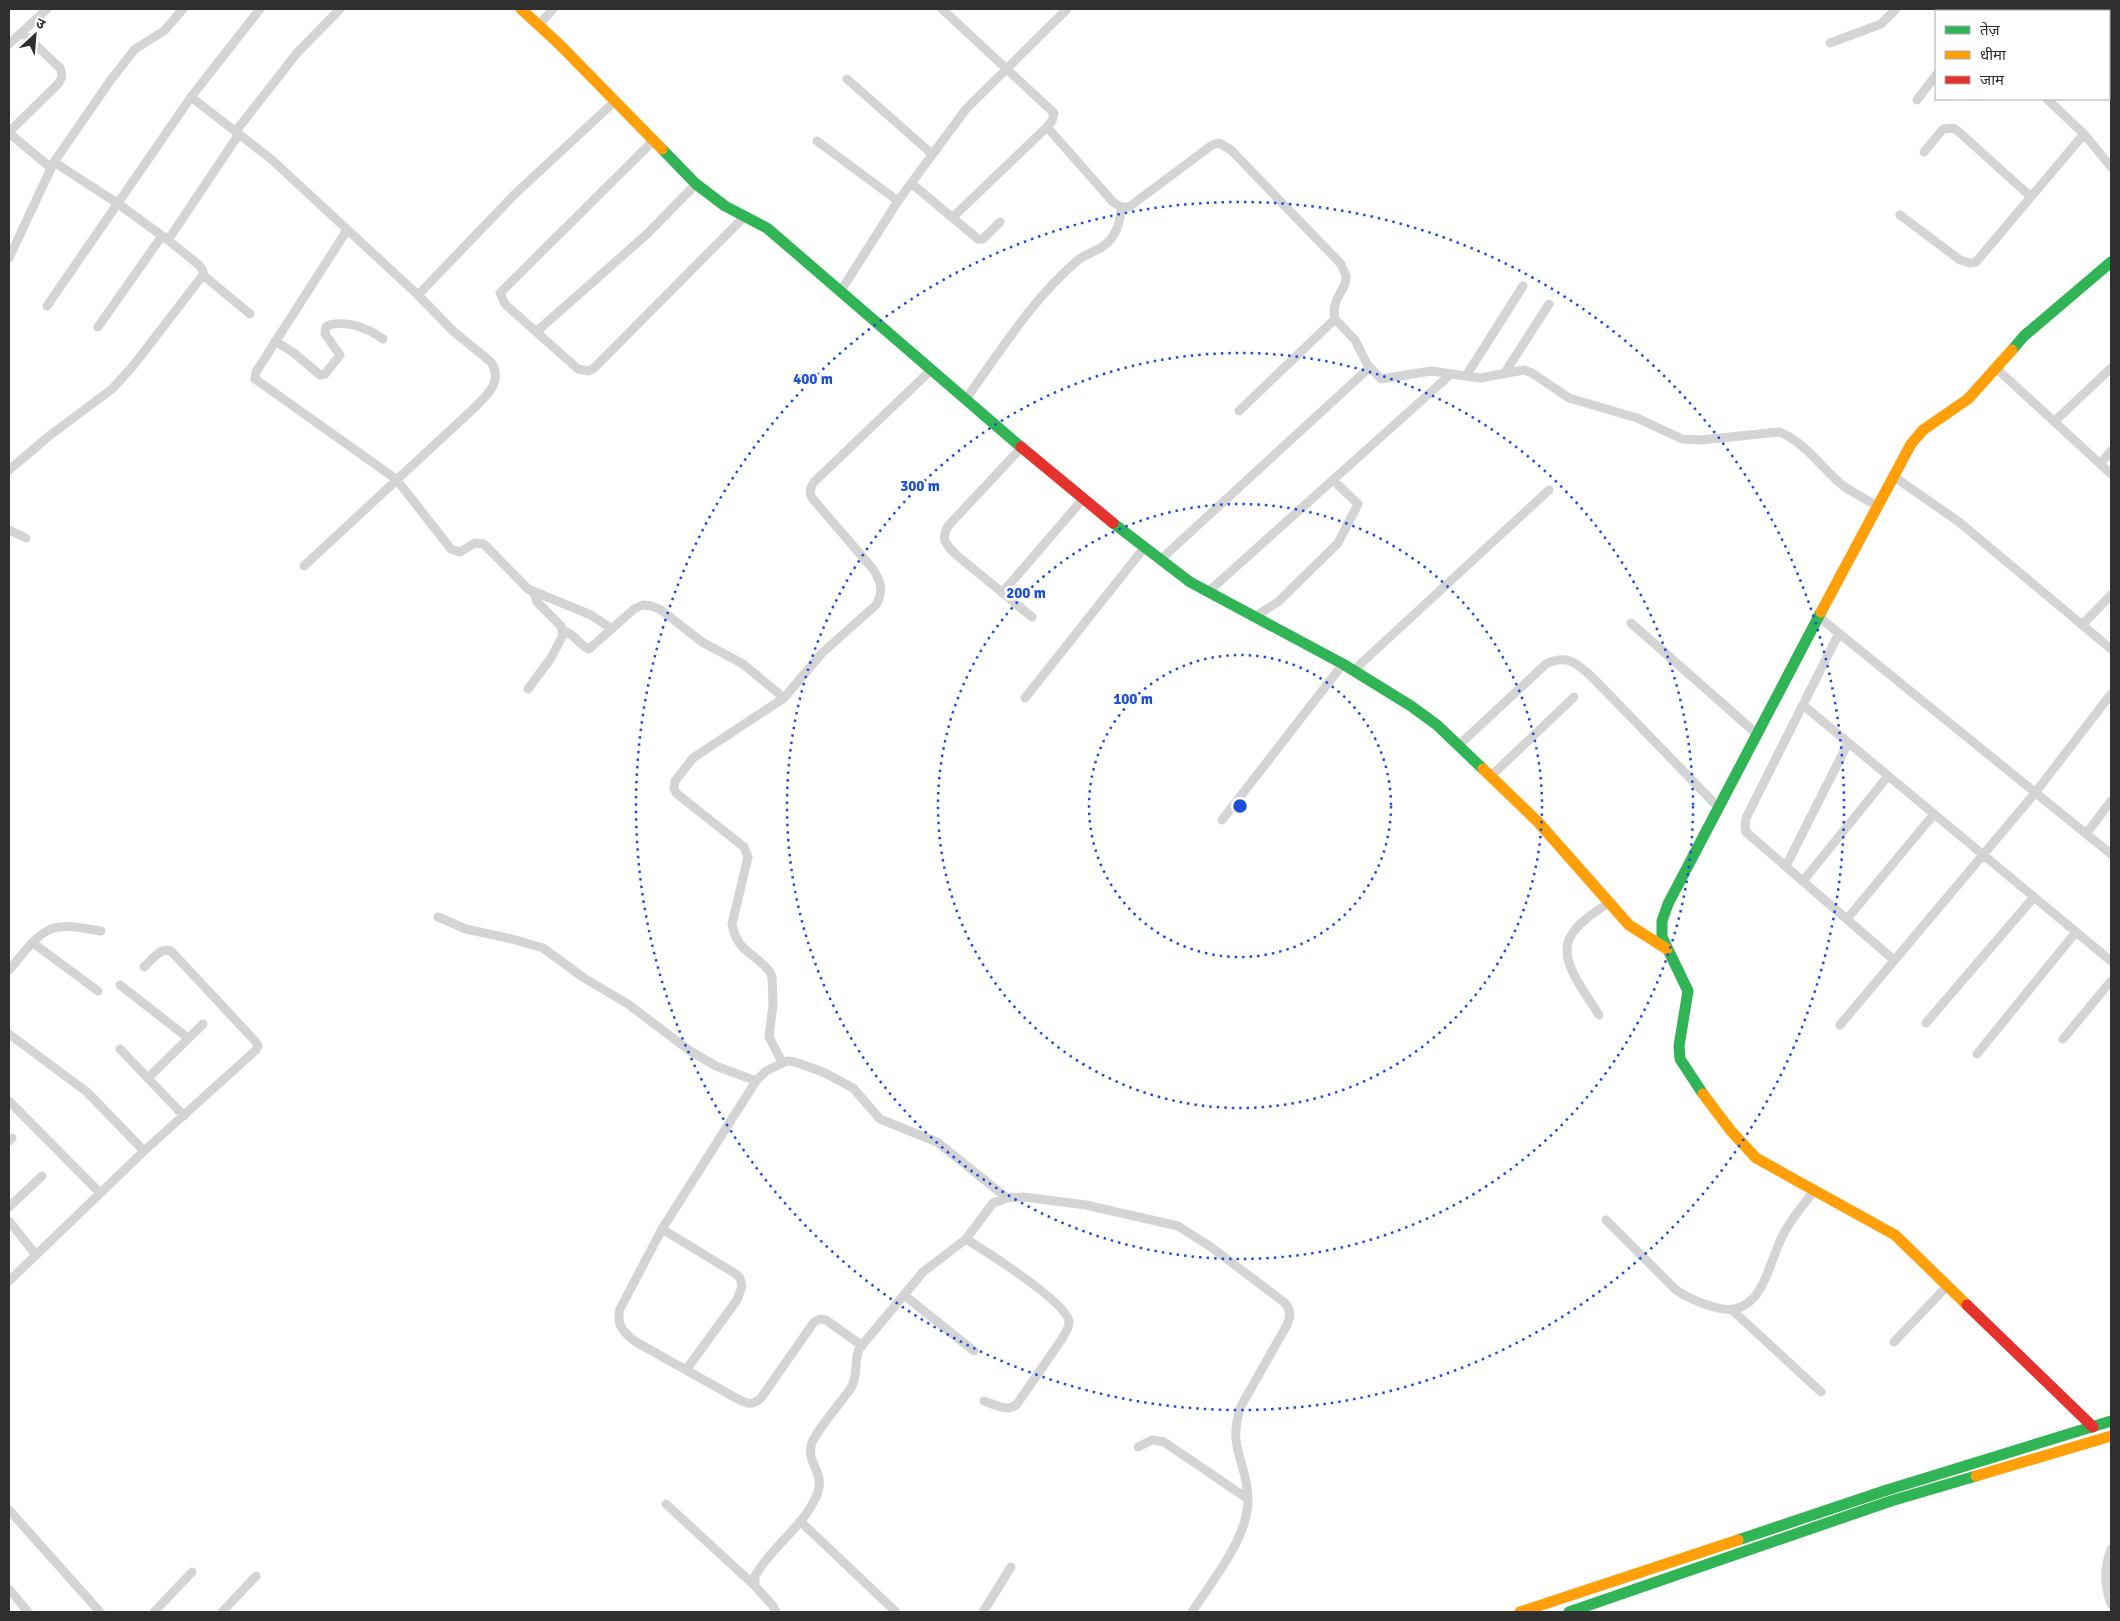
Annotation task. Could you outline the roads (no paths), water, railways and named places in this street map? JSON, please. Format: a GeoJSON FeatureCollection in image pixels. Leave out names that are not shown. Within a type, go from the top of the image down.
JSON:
{"type":"FeatureCollection","features":[{"type":"Feature","properties":{"kind":"main road"},"geometry":{"type":"LineString","coordinates":[[521,9],[696,184],[725,206],[767,228],[1021,448],[1144,548],[1208,592],[1354,670],[1437,725],[1538,822],[1629,925],[1667,949]]}},
{"type":"Feature","properties":{"kind":"main road"},"geometry":{"type":"LineString","coordinates":[[2093,1427],[1911,1249],[1891,1232],[1773,1169],[1743,1145],[1711,1106],[1681,1064],[1679,1046],[1688,991],[1680,971],[1667,949],[1661,929],[1664,914],[1718,807],[1916,436],[1968,399],[1997,369],[2024,336],[2111,262]]}},
{"type":"Feature","properties":{"kind":"main road"},"geometry":{"type":"LineString","coordinates":[[1520,1612],[1887,1490],[2111,1421]]}},
{"type":"Feature","properties":{"kind":"main road"},"geometry":{"type":"LineString","coordinates":[[1569,1612],[1891,1501],[2111,1436]]}},
{"type":"Feature","properties":{"kind":"street"},"geometry":{"type":"LineString","coordinates":[[9,44],[45,9]]}},
{"type":"Feature","properties":{"kind":"street"},"geometry":{"type":"LineString","coordinates":[[9,258],[53,165],[129,54],[141,44],[164,31],[182,9]]}},
{"type":"Feature","properties":{"kind":"street"},"geometry":{"type":"LineString","coordinates":[[46,306],[191,98],[260,9]]}},
{"type":"Feature","properties":{"kind":"street"},"geometry":{"type":"LineString","coordinates":[[98,327],[165,238],[238,133],[297,53],[340,9]]}},
{"type":"Feature","properties":{"kind":"street"},"geometry":{"type":"LineString","coordinates":[[539,25],[553,9]]}},
{"type":"Feature","properties":{"kind":"street"},"geometry":{"type":"LineString","coordinates":[[942,9],[1052,110],[1054,117],[1047,127],[953,217]]}},
{"type":"Feature","properties":{"kind":"street"},"geometry":{"type":"LineString","coordinates":[[840,292],[898,201],[973,100],[1067,9]]}},
{"type":"Feature","properties":{"kind":"street"},"geometry":{"type":"LineString","coordinates":[[1830,43],[1881,24],[1896,9]]}},
{"type":"Feature","properties":{"kind":"street"},"geometry":{"type":"LineString","coordinates":[[9,470],[49,436],[112,390],[133,366],[203,275],[203,270],[199,265],[165,238],[117,203],[53,165],[9,132],[62,79],[60,68],[22,32]]}},
{"type":"Feature","properties":{"kind":"street"},"geometry":{"type":"LineString","coordinates":[[1917,100],[1935,76]]}},
{"type":"Feature","properties":{"kind":"street"},"geometry":{"type":"LineString","coordinates":[[847,79],[932,154]]}},
{"type":"Feature","properties":{"kind":"street"},"geometry":{"type":"LineString","coordinates":[[191,98],[271,159],[418,295],[453,331],[491,362],[497,376],[491,389],[472,410],[304,566]]}},
{"type":"Feature","properties":{"kind":"street"},"geometry":{"type":"LineString","coordinates":[[2048,100],[2084,134],[2111,167]]}},
{"type":"Feature","properties":{"kind":"street"},"geometry":{"type":"LineString","coordinates":[[418,295],[515,194],[614,102]]}},
{"type":"Feature","properties":{"kind":"street"},"geometry":{"type":"LineString","coordinates":[[1047,127],[1113,202],[1121,207],[1130,207],[1212,145],[1219,143],[1226,146],[1341,264],[1346,276],[1334,304],[1335,319],[1355,340],[1369,368],[1378,377],[1386,380],[1431,371],[1480,378],[1524,370],[1532,373],[1568,398],[1636,418],[1682,439],[1700,440],[1779,432],[1787,435],[1801,446],[1842,485],[1878,506]]}},
{"type":"Feature","properties":{"kind":"street"},"geometry":{"type":"LineString","coordinates":[[1924,152],[1943,129],[1953,128],[2031,197]]}},
{"type":"Feature","properties":{"kind":"street"},"geometry":{"type":"LineString","coordinates":[[1900,215],[1960,260],[1970,263],[1976,262],[2084,134]]}},
{"type":"Feature","properties":{"kind":"street"},"geometry":{"type":"LineString","coordinates":[[817,141],[898,201]]}},
{"type":"Feature","properties":{"kind":"street"},"geometry":{"type":"LineString","coordinates":[[653,142],[500,293],[505,304],[578,369],[588,371],[594,368],[744,216]]}},
{"type":"Feature","properties":{"kind":"street"},"geometry":{"type":"LineString","coordinates":[[911,183],[978,239],[983,239],[1000,222]]}},
{"type":"Feature","properties":{"kind":"street"},"geometry":{"type":"LineString","coordinates":[[536,332],[646,236],[696,184]]}},
{"type":"Feature","properties":{"kind":"street"},"geometry":{"type":"LineString","coordinates":[[965,400],[1007,340],[1042,297],[1078,260],[1103,247],[1109,241],[1121,218],[1121,207]]}},
{"type":"Feature","properties":{"kind":"street"},"geometry":{"type":"LineString","coordinates":[[347,230],[274,341],[256,372],[255,379],[396,479],[451,549],[460,552],[475,543],[484,544],[534,593],[565,603],[591,615],[612,629]]}},
{"type":"Feature","properties":{"kind":"street"},"geometry":{"type":"LineString","coordinates":[[9,234],[16,242]]}},
{"type":"Feature","properties":{"kind":"street"},"geometry":{"type":"LineString","coordinates":[[203,275],[250,314]]}},
{"type":"Feature","properties":{"kind":"street"},"geometry":{"type":"LineString","coordinates":[[1466,376],[1523,286]]}},
{"type":"Feature","properties":{"kind":"street"},"geometry":{"type":"LineString","coordinates":[[1504,374],[1549,304]]}},
{"type":"Feature","properties":{"kind":"street"},"geometry":{"type":"LineString","coordinates":[[1239,411],[1335,319]]}},
{"type":"Feature","properties":{"kind":"street"},"geometry":{"type":"LineString","coordinates":[[274,341],[294,353],[320,374],[324,374],[340,355],[325,334],[326,327],[329,325],[360,326],[371,330],[383,338]]}},
{"type":"Feature","properties":{"kind":"street"},"geometry":{"type":"LineString","coordinates":[[1160,560],[1369,368]]}},
{"type":"Feature","properties":{"kind":"street"},"geometry":{"type":"LineString","coordinates":[[2054,422],[2111,368]]}},
{"type":"Feature","properties":{"kind":"street"},"geometry":{"type":"LineString","coordinates":[[1997,369],[2111,474]]}},
{"type":"Feature","properties":{"kind":"street"},"geometry":{"type":"LineString","coordinates":[[782,1062],[769,1037],[773,1004],[772,977],[770,972],[739,944],[734,935],[732,924],[748,858],[747,852],[744,847],[676,793],[674,788],[675,782],[690,761],[784,698],[822,653],[876,605],[881,596],[879,579],[873,569],[812,498],[810,493],[811,487],[930,370]]}},
{"type":"Feature","properties":{"kind":"street"},"geometry":{"type":"LineString","coordinates":[[1208,592],[1451,374]]}},
{"type":"Feature","properties":{"kind":"street"},"geometry":{"type":"LineString","coordinates":[[1021,448],[948,526],[944,534],[944,541],[954,553],[1032,617]]}},
{"type":"Feature","properties":{"kind":"street"},"geometry":{"type":"LineString","coordinates":[[2100,464],[2111,451]]}},
{"type":"Feature","properties":{"kind":"street"},"geometry":{"type":"LineString","coordinates":[[1893,476],[1959,522],[2111,649]]}},
{"type":"Feature","properties":{"kind":"street"},"geometry":{"type":"LineString","coordinates":[[1254,617],[1278,602],[1338,543],[1358,504],[1333,480]]}},
{"type":"Feature","properties":{"kind":"street"},"geometry":{"type":"LineString","coordinates":[[1354,670],[1548,490]]}},
{"type":"Feature","properties":{"kind":"street"},"geometry":{"type":"LineString","coordinates":[[1002,593],[1083,499]]}},
{"type":"Feature","properties":{"kind":"street"},"geometry":{"type":"LineString","coordinates":[[9,530],[26,538]]}},
{"type":"Feature","properties":{"kind":"street"},"geometry":{"type":"LineString","coordinates":[[1025,698],[1144,548]]}},
{"type":"Feature","properties":{"kind":"street"},"geometry":{"type":"LineString","coordinates":[[534,593],[537,602],[557,621],[563,631],[572,634],[585,648],[589,649],[634,609],[643,605],[652,606],[661,610],[702,642],[743,664],[784,698]]}},
{"type":"Feature","properties":{"kind":"street"},"geometry":{"type":"LineString","coordinates":[[2082,625],[2111,595]]}},
{"type":"Feature","properties":{"kind":"street"},"geometry":{"type":"LineString","coordinates":[[1819,617],[2111,854]]}},
{"type":"Feature","properties":{"kind":"street"},"geometry":{"type":"LineString","coordinates":[[1631,623],[1756,734]]}},
{"type":"Feature","properties":{"kind":"street"},"geometry":{"type":"LineString","coordinates":[[528,689],[556,650],[561,641],[563,631]]}},
{"type":"Feature","properties":{"kind":"street"},"geometry":{"type":"LineString","coordinates":[[1839,634],[1746,818],[1746,832],[1894,960]]}},
{"type":"Feature","properties":{"kind":"street"},"geometry":{"type":"LineString","coordinates":[[1459,746],[1546,664],[1555,660],[1566,659],[1581,667],[1595,680],[1718,807]]}},
{"type":"Feature","properties":{"kind":"street"},"geometry":{"type":"LineString","coordinates":[[1222,820],[1342,664]]}},
{"type":"Feature","properties":{"kind":"street"},"geometry":{"type":"LineString","coordinates":[[1840,1025],[2035,793],[2111,694]]}},
{"type":"Feature","properties":{"kind":"street"},"geometry":{"type":"LineString","coordinates":[[1491,776],[1574,697]]}},
{"type":"Feature","properties":{"kind":"street"},"geometry":{"type":"LineString","coordinates":[[1803,705],[2111,960]]}},
{"type":"Feature","properties":{"kind":"street"},"geometry":{"type":"LineString","coordinates":[[1786,866],[1848,743]]}},
{"type":"Feature","properties":{"kind":"street"},"geometry":{"type":"LineString","coordinates":[[1803,881],[1888,776]]}},
{"type":"Feature","properties":{"kind":"street"},"geometry":{"type":"LineString","coordinates":[[2086,834],[2111,801]]}},
{"type":"Feature","properties":{"kind":"street"},"geometry":{"type":"LineString","coordinates":[[1847,919],[1934,814]]}},
{"type":"Feature","properties":{"kind":"street"},"geometry":{"type":"LineString","coordinates":[[1926,1024],[2034,897]]}},
{"type":"Feature","properties":{"kind":"street"},"geometry":{"type":"LineString","coordinates":[[1599,1015],[1570,967],[1566,956],[1566,946],[1571,934],[1608,903]]}},
{"type":"Feature","properties":{"kind":"street"},"geometry":{"type":"LineString","coordinates":[[438,917],[466,929],[543,948],[578,974],[628,1004],[690,1051],[716,1066],[756,1081]]}},
{"type":"Feature","properties":{"kind":"street"},"geometry":{"type":"LineString","coordinates":[[9,970],[33,943],[48,930],[71,927],[101,931]]}},
{"type":"Feature","properties":{"kind":"street"},"geometry":{"type":"LineString","coordinates":[[1977,1054],[2076,932]]}},
{"type":"Feature","properties":{"kind":"street"},"geometry":{"type":"LineString","coordinates":[[33,943],[98,991]]}},
{"type":"Feature","properties":{"kind":"street"},"geometry":{"type":"LineString","coordinates":[[9,1281],[144,1151],[256,1050],[258,1046],[250,1034],[171,951],[166,949],[161,951],[144,967]]}},
{"type":"Feature","properties":{"kind":"street"},"geometry":{"type":"LineString","coordinates":[[2063,1039],[2111,981]]}},
{"type":"Feature","properties":{"kind":"street"},"geometry":{"type":"LineString","coordinates":[[120,985],[188,1038]]}},
{"type":"Feature","properties":{"kind":"street"},"geometry":{"type":"LineString","coordinates":[[148,1078],[202,1024]]}},
{"type":"Feature","properties":{"kind":"street"},"geometry":{"type":"LineString","coordinates":[[9,1034],[87,1092],[144,1151]]}},
{"type":"Feature","properties":{"kind":"street"},"geometry":{"type":"LineString","coordinates":[[120,1049],[184,1116]]}},
{"type":"Feature","properties":{"kind":"street"},"geometry":{"type":"LineString","coordinates":[[861,1345],[826,1320],[820,1319],[814,1322],[761,1398],[756,1403],[751,1404],[736,1398],[636,1342],[624,1333],[619,1324],[620,1309],[662,1229],[756,1081],[766,1071],[782,1062],[795,1062],[845,1083],[859,1094],[880,1119],[938,1142],[1007,1198]]}},
{"type":"Feature","properties":{"kind":"street"},"geometry":{"type":"LineString","coordinates":[[9,1101],[100,1193]]}},
{"type":"Feature","properties":{"kind":"street"},"geometry":{"type":"LineString","coordinates":[[9,1207],[42,1176]]}},
{"type":"Feature","properties":{"kind":"street"},"geometry":{"type":"LineString","coordinates":[[1606,1220],[1676,1290],[1695,1301],[1720,1309],[1740,1309],[1747,1305],[1755,1296],[1768,1275],[1781,1238],[1788,1225],[1813,1192]]}},
{"type":"Feature","properties":{"kind":"street"},"geometry":{"type":"LineString","coordinates":[[755,1586],[753,1581],[758,1569],[812,1505],[820,1480],[812,1458],[811,1445],[855,1380],[854,1363],[861,1345],[932,1264],[966,1239],[993,1204],[1007,1198],[1024,1197],[1086,1205],[1178,1226],[1211,1247],[1285,1303],[1290,1309],[1287,1325],[1236,1420],[1236,1442],[1248,1499],[1247,1511],[1241,1532],[1192,1612]]}},
{"type":"Feature","properties":{"kind":"street"},"geometry":{"type":"LineString","coordinates":[[9,1221],[36,1255]]}},
{"type":"Feature","properties":{"kind":"street"},"geometry":{"type":"LineString","coordinates":[[662,1229],[728,1269],[740,1278],[742,1286],[737,1300],[686,1370]]}},
{"type":"Feature","properties":{"kind":"street"},"geometry":{"type":"LineString","coordinates":[[966,1239],[1032,1284],[1066,1314],[1069,1322],[1062,1339],[1013,1408],[1006,1408],[984,1401]]}},
{"type":"Feature","properties":{"kind":"street"},"geometry":{"type":"LineString","coordinates":[[1894,1342],[1948,1285]]}},
{"type":"Feature","properties":{"kind":"street"},"geometry":{"type":"LineString","coordinates":[[904,1294],[974,1350]]}},
{"type":"Feature","properties":{"kind":"street"},"geometry":{"type":"LineString","coordinates":[[1732,1310],[1821,1392]]}},
{"type":"Feature","properties":{"kind":"street"},"geometry":{"type":"LineString","coordinates":[[1138,1447],[1152,1440],[1164,1442],[1248,1499]]}},
{"type":"Feature","properties":{"kind":"street"},"geometry":{"type":"LineString","coordinates":[[666,1504],[755,1586],[776,1612]]}},
{"type":"Feature","properties":{"kind":"street"},"geometry":{"type":"LineString","coordinates":[[9,1510],[100,1612]]}},
{"type":"Feature","properties":{"kind":"street"},"geometry":{"type":"LineString","coordinates":[[800,1521],[896,1612]]}},
{"type":"Feature","properties":{"kind":"street"},"geometry":{"type":"LineString","coordinates":[[2111,1548],[2105,1579],[2111,1604]]}},
{"type":"Feature","properties":{"kind":"street"},"geometry":{"type":"LineString","coordinates":[[983,1612],[1011,1567]]}},
{"type":"Feature","properties":{"kind":"street"},"geometry":{"type":"LineString","coordinates":[[154,1612],[192,1572]]}},
{"type":"Feature","properties":{"kind":"street"},"geometry":{"type":"LineString","coordinates":[[222,1612],[256,1576]]}},
{"type":"Feature","properties":{"kind":"street"},"geometry":{"type":"LineString","coordinates":[[9,1589],[28,1612]]}}]}
